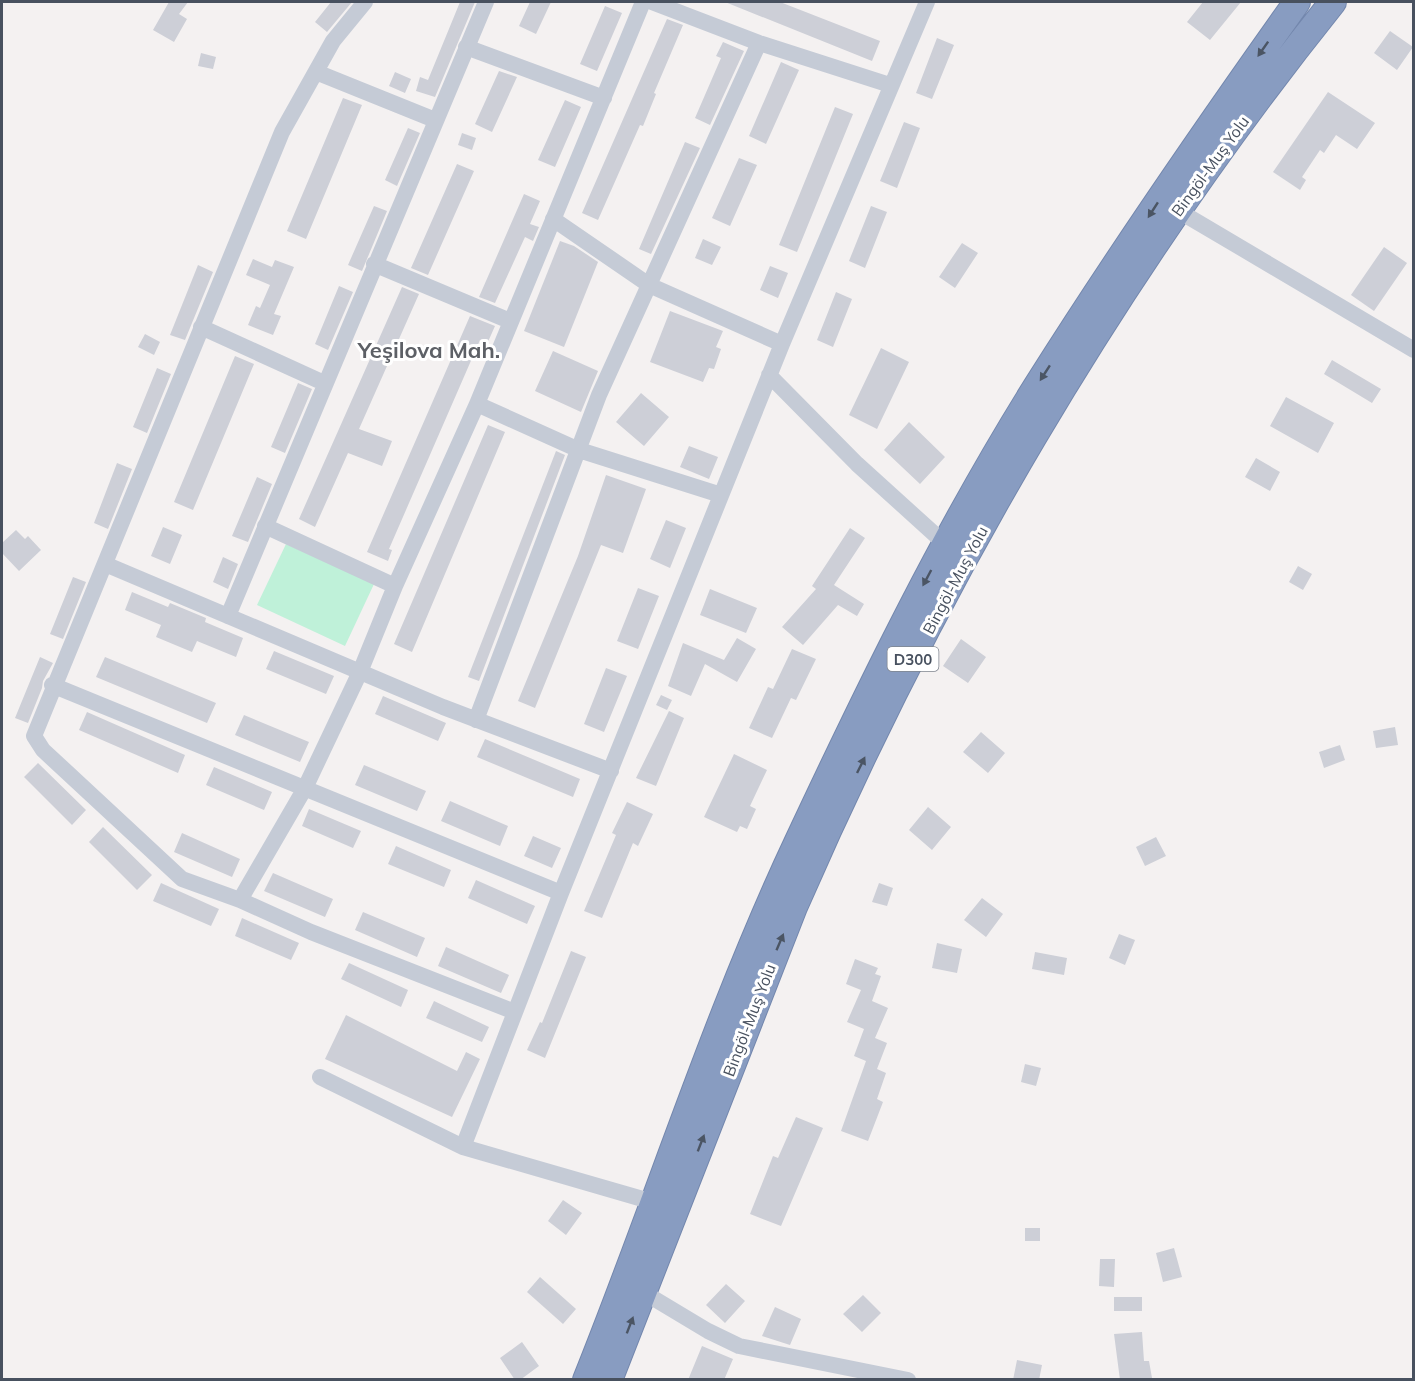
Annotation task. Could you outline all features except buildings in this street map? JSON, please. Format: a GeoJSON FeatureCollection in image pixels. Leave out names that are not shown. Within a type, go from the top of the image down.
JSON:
{"type":"FeatureCollection","features":[{"type":"Feature","properties":{"kind":"highway","name":"Bingöl-Muş Yolu"},"geometry":{"type":"LineString","coordinates":[[609,1380],[773,957],[819,850],[954,553],[1037,386],[1210,125],[1297,2]]}},
{"type":"Feature","properties":{"kind":"highway","name":"Bingöl-Muş Yolu"},"geometry":{"type":"LineString","coordinates":[[586,1380],[747,962],[796,844],[903,625],[1057,398],[1177,210],[1327,10]]}},
{"type":"Feature","properties":{"kind":"street"},"geometry":{"type":"LineString","coordinates":[[365,2],[333,41],[282,132],[105,564],[52,686],[34,736],[43,750],[182,879],[240,900],[311,932],[515,1012]]}},
{"type":"Feature","properties":{"kind":"street"},"geometry":{"type":"LineString","coordinates":[[228,616],[486,2]]}},
{"type":"Feature","properties":{"kind":"street"},"geometry":{"type":"LineString","coordinates":[[240,900],[305,788],[360,672],[395,586],[477,404],[643,2]]}},
{"type":"Feature","properties":{"kind":"street"},"geometry":{"type":"LineString","coordinates":[[652,2],[759,43],[890,85]]}},
{"type":"Feature","properties":{"kind":"street"},"geometry":{"type":"LineString","coordinates":[[463,1147],[561,893],[769,375],[927,2]]}},
{"type":"Feature","properties":{"kind":"street"},"geometry":{"type":"LineString","coordinates":[[1297,2],[1327,10]]}},
{"type":"Feature","properties":{"kind":"street"},"geometry":{"type":"LineString","coordinates":[[476,720],[599,395],[759,43]]}},
{"type":"Feature","properties":{"kind":"street"},"geometry":{"type":"LineString","coordinates":[[466,47],[604,98]]}},
{"type":"Feature","properties":{"kind":"street"},"geometry":{"type":"LineString","coordinates":[[316,72],[435,120]]}},
{"type":"Feature","properties":{"kind":"street"},"geometry":{"type":"LineString","coordinates":[[1177,210],[1413,350]]}},
{"type":"Feature","properties":{"kind":"street"},"geometry":{"type":"LineString","coordinates":[[553,219],[649,285],[782,344]]}},
{"type":"Feature","properties":{"kind":"street"},"geometry":{"type":"LineString","coordinates":[[374,264],[510,321]]}},
{"type":"Feature","properties":{"kind":"street"},"geometry":{"type":"LineString","coordinates":[[201,327],[324,383]]}},
{"type":"Feature","properties":{"kind":"street"},"geometry":{"type":"LineString","coordinates":[[769,375],[857,464],[954,553]]}},
{"type":"Feature","properties":{"kind":"street"},"geometry":{"type":"LineString","coordinates":[[477,404],[579,450],[721,495]]}},
{"type":"Feature","properties":{"kind":"street"},"geometry":{"type":"LineString","coordinates":[[265,526],[395,586]]}},
{"type":"Feature","properties":{"kind":"street"},"geometry":{"type":"LineString","coordinates":[[105,564],[476,720],[611,771]]}},
{"type":"Feature","properties":{"kind":"street"},"geometry":{"type":"LineString","coordinates":[[52,686],[561,893]]}},
{"type":"Feature","properties":{"kind":"street"},"geometry":{"type":"LineString","coordinates":[[320,1077],[463,1147],[653,1202]]}},
{"type":"Feature","properties":{"kind":"street"},"geometry":{"type":"LineString","coordinates":[[643,1292],[708,1331],[740,1346],[908,1380]]}},
{"type":"Feature","properties":{"kind":"green space"},"geometry":{"type":"Polygon","coordinates":[[[286,544],[374,584],[345,646],[257,605],[286,544]]]}},
{"type":"Feature","properties":{"kind":"district","name":"Yeşilova Mah."},"geometry":{"type":"Point","coordinates":[429,350]}}]}
